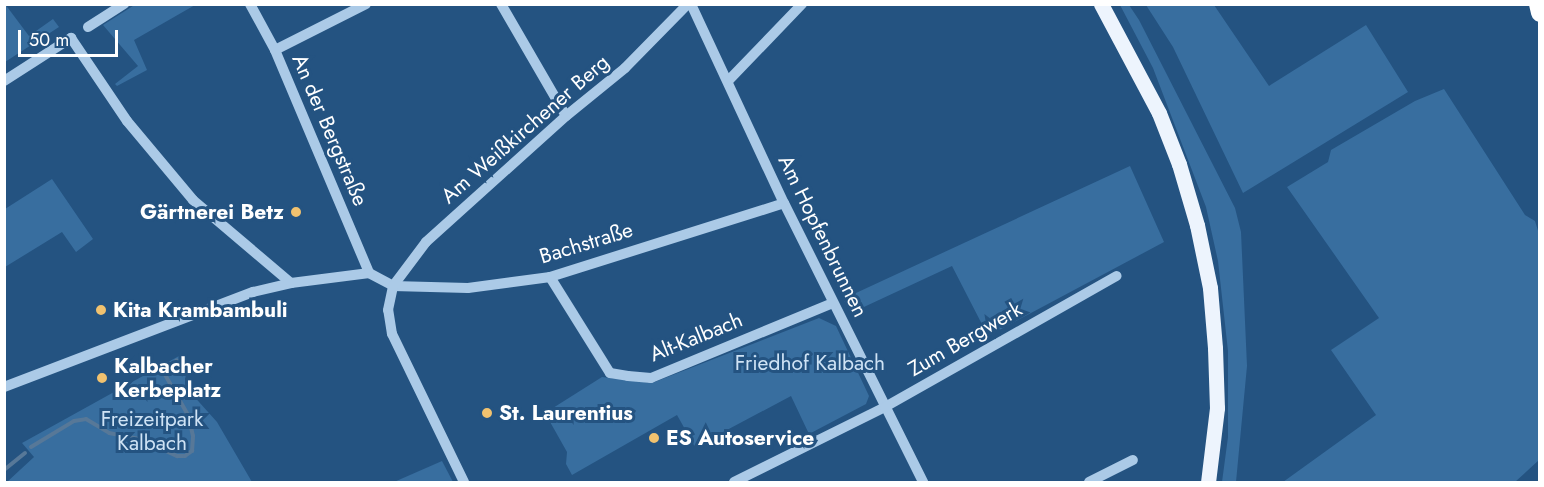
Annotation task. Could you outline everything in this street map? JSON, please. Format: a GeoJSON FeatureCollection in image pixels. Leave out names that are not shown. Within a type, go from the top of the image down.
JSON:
{"type":"FeatureCollection","features":[{"type":"Feature","properties":{"kind":"highway"},"geometry":{"type":"LineString","coordinates":[[1538,4],[1539,13]]}},
{"type":"Feature","properties":{"kind":"main road"},"geometry":{"type":"LineString","coordinates":[[1101,4],[1158,112],[1179,164],[1197,225],[1210,288],[1215,348],[1217,408],[1208,483]]}},
{"type":"Feature","properties":{"kind":"street"},"geometry":{"type":"LineString","coordinates":[[88,27],[124,4]]}},
{"type":"Feature","properties":{"kind":"street","name":"An der Bergstraße"},"geometry":{"type":"LineString","coordinates":[[250,4],[275,50],[369,273]]}},
{"type":"Feature","properties":{"kind":"street"},"geometry":{"type":"LineString","coordinates":[[275,50],[366,4]]}},
{"type":"Feature","properties":{"kind":"street"},"geometry":{"type":"LineString","coordinates":[[501,4],[566,116]]}},
{"type":"Feature","properties":{"kind":"street","name":"Am Weißkirchener Berg"},"geometry":{"type":"LineString","coordinates":[[393,286],[426,242],[566,116],[625,68],[689,4]]}},
{"type":"Feature","properties":{"kind":"street","name":"Am Hopfenbrunnen"},"geometry":{"type":"LineString","coordinates":[[689,4],[728,81],[784,203],[923,483]]}},
{"type":"Feature","properties":{"kind":"street"},"geometry":{"type":"LineString","coordinates":[[728,81],[802,4]]}},
{"type":"Feature","properties":{"kind":"street"},"geometry":{"type":"LineString","coordinates":[[4,81],[71,38],[127,121],[193,200],[291,283]]}},
{"type":"Feature","properties":{"kind":"street","name":"Bachstraße"},"geometry":{"type":"LineString","coordinates":[[393,286],[468,288],[550,277],[784,203]]}},
{"type":"Feature","properties":{"kind":"street"},"geometry":{"type":"LineString","coordinates":[[4,387],[253,292],[291,283],[369,273],[393,286],[388,310],[393,334],[464,483]]}},
{"type":"Feature","properties":{"kind":"street","name":"Zum Bergwerk"},"geometry":{"type":"LineString","coordinates":[[734,483],[885,407],[1117,276]]}},
{"type":"Feature","properties":{"kind":"street","name":"Alt-Kalbach"},"geometry":{"type":"LineString","coordinates":[[550,277],[610,373],[628,376],[651,378],[833,303]]}},
{"type":"Feature","properties":{"kind":"street"},"geometry":{"type":"LineString","coordinates":[[1089,483],[1133,460]]}},
{"type":"Feature","properties":{"kind":"green space"},"geometry":{"type":"Polygon","coordinates":[[[5,4],[29,36],[53,19],[59,27],[5,62],[5,4]]]}},
{"type":"Feature","properties":{"kind":"green space"},"geometry":{"type":"Polygon","coordinates":[[[136,4],[195,5],[134,40],[147,70],[117,86],[115,84],[138,66],[103,25],[136,4]]]}},
{"type":"Feature","properties":{"kind":"green space"},"geometry":{"type":"Polygon","coordinates":[[[1120,5],[1129,5],[1139,20],[1235,208],[1241,232],[1247,366],[1236,482],[1222,482],[1228,437],[1228,351],[1218,261],[1206,207],[1153,68],[1120,5]]]}},
{"type":"Feature","properties":{"kind":"green space"},"geometry":{"type":"Polygon","coordinates":[[[1146,5],[1214,5],[1269,86],[1366,25],[1408,92],[1243,193],[1173,47],[1146,5]]]}},
{"type":"Feature","properties":{"kind":"green space"},"geometry":{"type":"Polygon","coordinates":[[[1444,89],[1525,215],[1535,221],[1539,234],[1539,460],[1515,482],[1283,482],[1376,415],[1331,350],[1379,318],[1287,187],[1328,162],[1331,150],[1415,101],[1444,89]]]}},
{"type":"Feature","properties":{"kind":"green space","name":"Friedhof Kalbach"},"geometry":{"type":"Polygon","coordinates":[[[1130,166],[1164,242],[988,336],[952,266],[851,313],[843,299],[1130,166]]]}},
{"type":"Feature","properties":{"kind":"green space"},"geometry":{"type":"Polygon","coordinates":[[[52,179],[93,239],[76,252],[62,232],[5,267],[5,209],[52,179]]]}},
{"type":"Feature","properties":{"kind":"green space","name":"Friedhof Kalbach"},"geometry":{"type":"Polygon","coordinates":[[[819,318],[836,326],[869,396],[866,404],[809,434],[791,396],[695,447],[677,415],[572,475],[566,464],[567,452],[545,413],[602,377],[652,383],[819,318]]]}},
{"type":"Feature","properties":{"kind":"green space","name":"Freizeitpark Kalbach"},"geometry":{"type":"Polygon","coordinates":[[[179,356],[191,393],[217,422],[252,482],[7,482],[34,457],[22,443],[179,356]]]}},
{"type":"Feature","properties":{"kind":"green space"},"geometry":{"type":"Polygon","coordinates":[[[442,461],[453,482],[394,482],[442,461]]]}},
{"type":"Feature","properties":{"kind":"waterway"},"geometry":{"type":"LineString","coordinates":[[31,447],[74,421],[86,419],[109,433],[140,439],[177,456],[185,456],[192,451],[193,436],[188,415],[164,373],[177,360]]}},
{"type":"Feature","properties":{"kind":"waterway"},"geometry":{"type":"LineString","coordinates":[[4,470],[25,453]]}},
{"type":"Feature","properties":{"kind":"place","name":"Gärtnerei Betz"},"geometry":{"type":"Point","coordinates":[296,212]}},
{"type":"Feature","properties":{"kind":"place","name":"Kita Krambambuli"},"geometry":{"type":"Point","coordinates":[101,310]}},
{"type":"Feature","properties":{"kind":"place","name":"Kalbacher Kerbeplatz"},"geometry":{"type":"Point","coordinates":[102,378]}},
{"type":"Feature","properties":{"kind":"place","name":"St. Laurentius"},"geometry":{"type":"Point","coordinates":[487,413]}},
{"type":"Feature","properties":{"kind":"place","name":"ES Autoservice"},"geometry":{"type":"Point","coordinates":[654,438]}}]}
